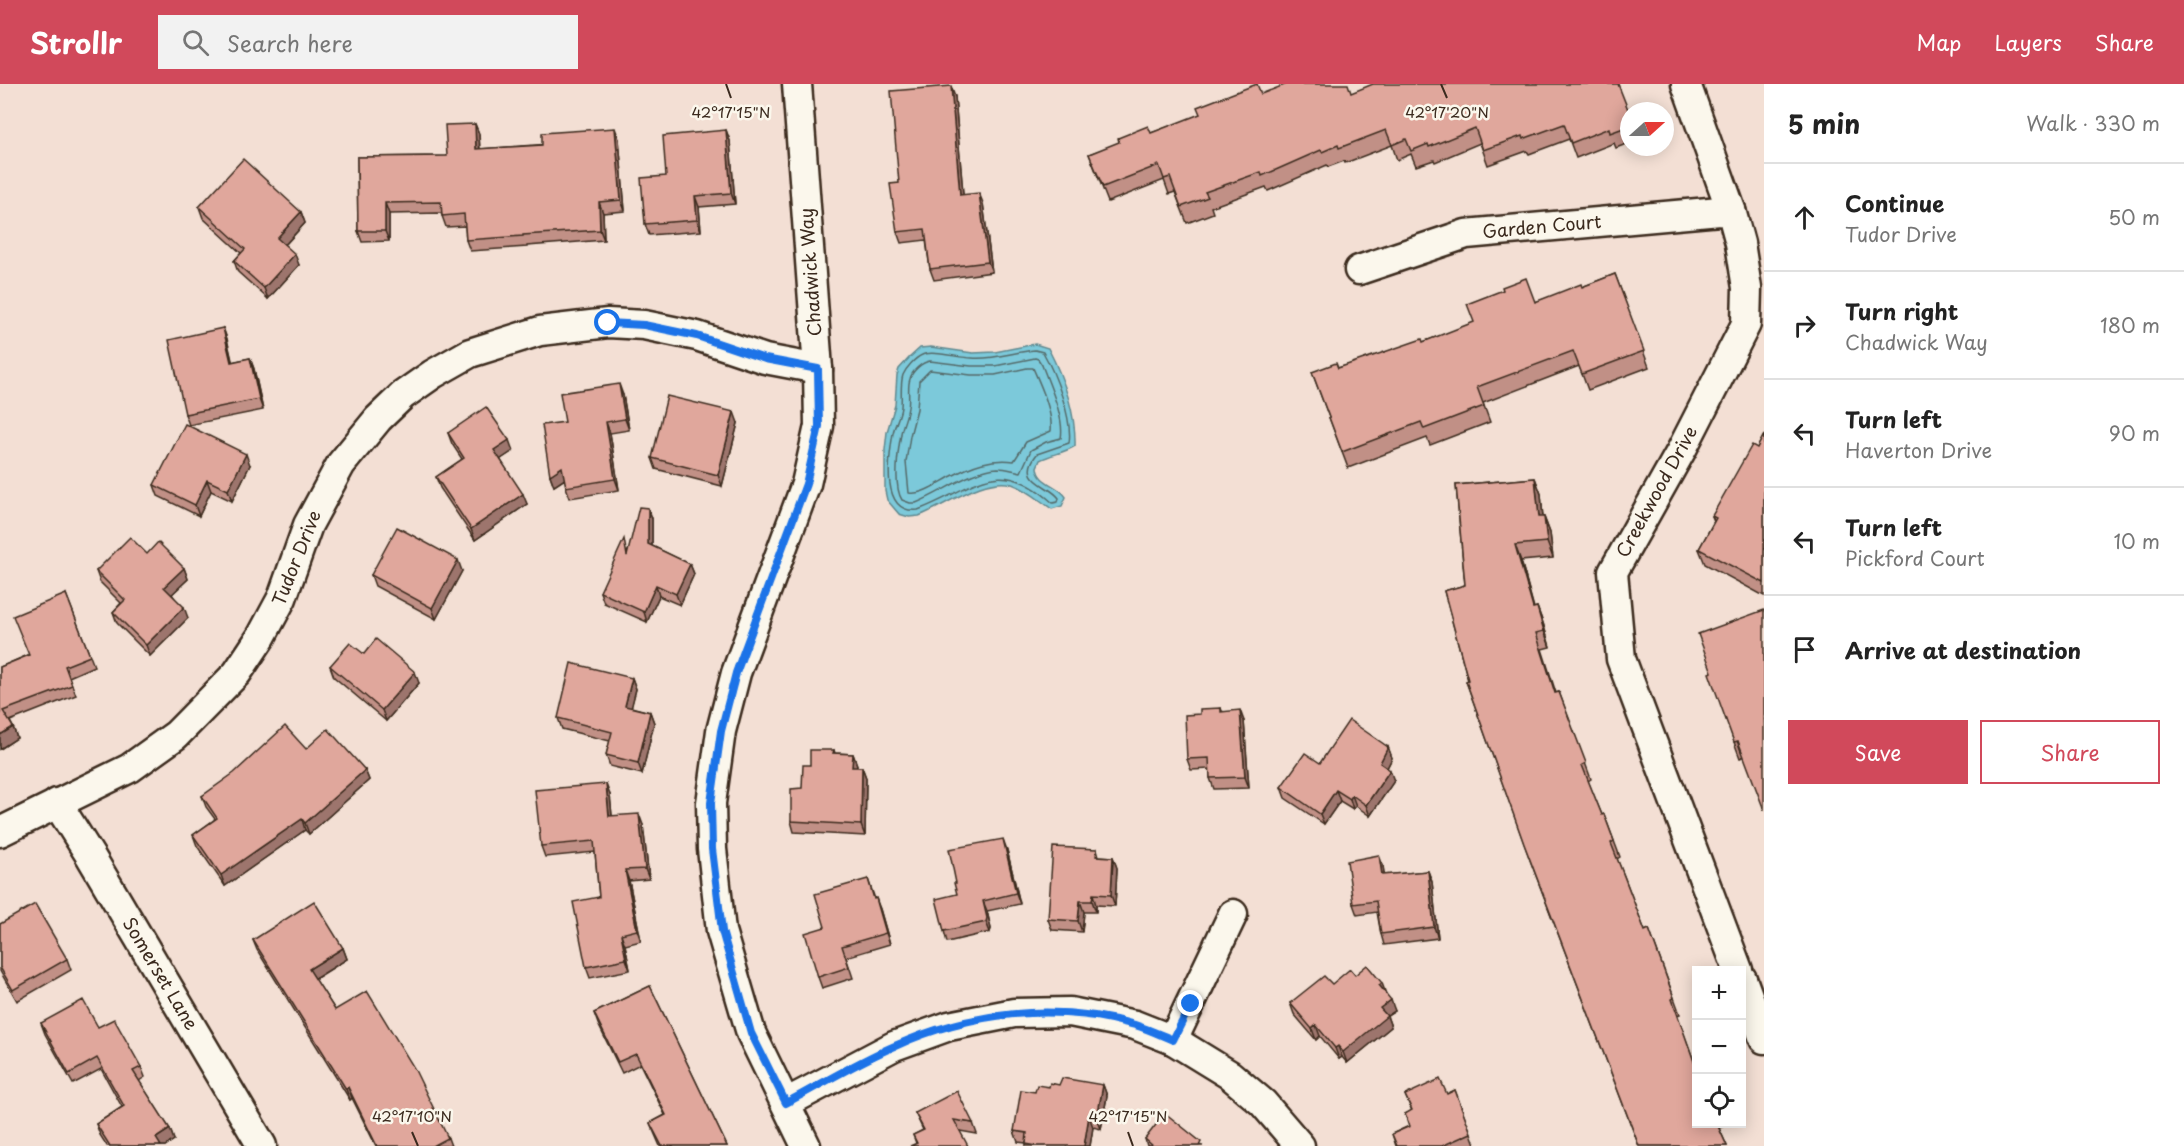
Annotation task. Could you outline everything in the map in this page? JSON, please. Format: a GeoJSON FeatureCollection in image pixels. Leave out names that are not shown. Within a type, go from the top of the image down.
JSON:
{"type":"FeatureCollection","features":[{"type":"Feature","properties":{"kind":"street","name":"Chadwick Way"},"geometry":{"type":"LineString","coordinates":[[797,84],[818,369],[819,426],[806,484],[736,673],[721,731],[711,803],[712,849],[722,931],[751,1033],[806,1146]]}},
{"type":"Feature","properties":{"kind":"street","name":"Creekwood Drive"},"geometry":{"type":"LineString","coordinates":[[1686,84],[1731,210],[1742,250],[1747,288],[1746,324],[1681,451],[1613,572],[1621,659],[1736,966]]}},
{"type":"Feature","properties":{"kind":"street","name":"Garden Court"},"geometry":{"type":"LineString","coordinates":[[1359,270],[1466,234],[1731,210]]}},
{"type":"Feature","properties":{"kind":"street","name":"Tudor Drive"},"geometry":{"type":"LineString","coordinates":[[0,832],[130,768],[176,735],[237,673],[261,638],[282,598],[308,525],[341,464],[378,419],[403,395],[433,374],[471,353],[540,330],[608,323],[644,325],[697,336],[765,359],[818,369]]}},
{"type":"Feature","properties":{"kind":"street","name":"Somerset Lane"},"geometry":{"type":"LineString","coordinates":[[57,803],[262,1146]]}},
{"type":"Feature","properties":{"kind":"street"},"geometry":{"type":"LineString","coordinates":[[1173,1040],[1233,914]]}},
{"type":"Feature","properties":{"kind":"street"},"geometry":{"type":"LineString","coordinates":[[1746,990],[1764,1039]]}},
{"type":"Feature","properties":{"kind":"street"},"geometry":{"type":"LineString","coordinates":[[786,1103],[894,1046],[949,1026],[1014,1013],[1070,1012],[1135,1025],[1173,1040],[1238,1082],[1263,1103],[1300,1146]]}},
{"type":"Feature","properties":{"kind":"water"},"geometry":{"type":"Polygon","coordinates":[[[1035,344],[1048,348],[1059,371],[1073,420],[1075,446],[1040,460],[1037,467],[1041,477],[1066,497],[1062,506],[1052,509],[1023,489],[1012,484],[1001,483],[990,484],[965,493],[919,516],[909,517],[899,514],[887,500],[885,491],[885,450],[887,432],[895,405],[899,369],[920,348],[931,347],[973,353],[995,352],[1035,344]]]}},
{"type":"Feature","properties":{"kind":"building"},"geometry":{"type":"Polygon","coordinates":[[[1257,84],[1261,94],[1287,84],[1348,84],[1351,93],[1373,84],[1618,84],[1625,102],[1620,102],[1620,129],[1610,133],[1609,128],[1571,143],[1564,124],[1483,150],[1475,128],[1429,147],[1428,144],[1411,151],[1406,139],[1392,145],[1386,130],[1339,148],[1338,145],[1322,152],[1321,150],[1262,176],[1261,172],[1205,192],[1208,197],[1181,207],[1170,177],[1164,179],[1159,165],[1103,187],[1089,154],[1119,142],[1118,138],[1148,126],[1151,133],[1200,114],[1197,107],[1257,84]]]}},
{"type":"Feature","properties":{"kind":"building"},"geometry":{"type":"Polygon","coordinates":[[[951,86],[960,195],[979,193],[988,262],[930,269],[925,229],[897,232],[890,184],[899,183],[891,91],[951,86]]]}},
{"type":"Feature","properties":{"kind":"building"},"geometry":{"type":"Polygon","coordinates":[[[475,124],[476,149],[542,145],[542,133],[615,128],[621,200],[599,202],[600,230],[466,240],[464,214],[442,216],[441,202],[385,203],[385,231],[358,231],[357,157],[447,156],[445,125],[475,124]]]}},
{"type":"Feature","properties":{"kind":"building"},"geometry":{"type":"Polygon","coordinates":[[[726,130],[731,193],[695,196],[697,220],[645,224],[641,178],[666,176],[663,136],[726,130]]]}},
{"type":"Feature","properties":{"kind":"building"},"geometry":{"type":"Polygon","coordinates":[[[243,159],[301,212],[277,238],[295,254],[264,288],[234,261],[245,249],[199,207],[243,159]]]}},
{"type":"Feature","properties":{"kind":"building"},"geometry":{"type":"Polygon","coordinates":[[[1615,274],[1644,351],[1582,374],[1573,351],[1477,387],[1484,406],[1424,429],[1421,422],[1342,452],[1312,372],[1336,363],[1338,368],[1422,339],[1423,342],[1474,322],[1467,304],[1526,278],[1535,302],[1615,274]]]}},
{"type":"Feature","properties":{"kind":"building"},"geometry":{"type":"Polygon","coordinates":[[[223,328],[231,362],[250,358],[259,399],[185,414],[169,340],[223,328]]]}},
{"type":"Feature","properties":{"kind":"building"},"geometry":{"type":"Polygon","coordinates":[[[619,384],[625,419],[606,422],[615,479],[566,487],[562,467],[550,475],[542,425],[565,422],[560,393],[619,384]]]}},
{"type":"Feature","properties":{"kind":"building"},"geometry":{"type":"Polygon","coordinates":[[[667,396],[734,412],[718,475],[652,458],[667,396]]]}},
{"type":"Feature","properties":{"kind":"building"},"geometry":{"type":"Polygon","coordinates":[[[486,407],[509,440],[494,450],[523,494],[471,529],[436,477],[464,458],[448,433],[486,407]]]}},
{"type":"Feature","properties":{"kind":"building"},"geometry":{"type":"Polygon","coordinates":[[[185,424],[246,454],[228,490],[207,480],[195,505],[154,485],[185,424]]]}},
{"type":"Feature","properties":{"kind":"building"},"geometry":{"type":"Polygon","coordinates":[[[1764,435],[1764,583],[1699,549],[1716,518],[1712,516],[1752,445],[1757,448],[1764,435]]]}},
{"type":"Feature","properties":{"kind":"building"},"geometry":{"type":"Polygon","coordinates":[[[1535,478],[1539,517],[1544,517],[1547,542],[1515,545],[1533,608],[1537,607],[1544,631],[1536,633],[1555,693],[1559,692],[1586,763],[1582,765],[1614,841],[1611,843],[1645,931],[1649,929],[1674,998],[1672,999],[1692,1056],[1692,1128],[1719,1128],[1727,1146],[1639,1146],[1524,844],[1466,681],[1468,680],[1444,591],[1465,585],[1456,485],[1535,478]]]}},
{"type":"Feature","properties":{"kind":"building"},"geometry":{"type":"Polygon","coordinates":[[[639,507],[648,508],[648,544],[690,564],[676,594],[656,585],[644,612],[600,592],[624,539],[627,556],[639,507]]]}},
{"type":"Feature","properties":{"kind":"building"},"geometry":{"type":"Polygon","coordinates":[[[397,527],[458,560],[432,608],[371,575],[397,527]]]}},
{"type":"Feature","properties":{"kind":"building"},"geometry":{"type":"Polygon","coordinates":[[[130,537],[147,554],[158,542],[184,568],[164,587],[184,607],[146,645],[113,612],[125,600],[96,571],[130,537]]]}},
{"type":"Feature","properties":{"kind":"building"},"geometry":{"type":"Polygon","coordinates":[[[66,594],[90,656],[65,666],[72,685],[3,711],[13,727],[0,735],[0,667],[29,655],[13,616],[66,594]]]}},
{"type":"Feature","properties":{"kind":"building"},"geometry":{"type":"Polygon","coordinates":[[[1764,610],[1764,810],[1738,741],[1734,742],[1709,673],[1712,672],[1698,634],[1764,610]]]}},
{"type":"Feature","properties":{"kind":"building"},"geometry":{"type":"Polygon","coordinates":[[[376,639],[415,672],[382,710],[330,666],[350,643],[364,654],[376,639]]]}},
{"type":"Feature","properties":{"kind":"building"},"geometry":{"type":"Polygon","coordinates":[[[571,663],[632,678],[625,706],[650,712],[638,763],[606,755],[612,732],[558,718],[571,663]]]}},
{"type":"Feature","properties":{"kind":"building"},"geometry":{"type":"Polygon","coordinates":[[[1221,708],[1221,712],[1240,710],[1245,777],[1210,778],[1209,758],[1187,759],[1185,715],[1200,714],[1200,709],[1221,708]]]}},
{"type":"Feature","properties":{"kind":"building"},"geometry":{"type":"Polygon","coordinates":[[[1349,720],[1388,747],[1380,763],[1390,770],[1366,805],[1352,795],[1350,799],[1336,790],[1320,814],[1281,787],[1305,753],[1320,763],[1349,720]]]}},
{"type":"Feature","properties":{"kind":"building"},"geometry":{"type":"Polygon","coordinates":[[[285,726],[306,749],[328,729],[365,770],[305,823],[302,819],[221,875],[193,835],[217,818],[202,796],[234,773],[285,726]]]}},
{"type":"Feature","properties":{"kind":"building"},"geometry":{"type":"Polygon","coordinates":[[[810,750],[834,750],[833,753],[853,754],[852,767],[862,767],[861,825],[791,821],[791,789],[802,788],[803,765],[810,765],[810,750]]]}},
{"type":"Feature","properties":{"kind":"building"},"geometry":{"type":"Polygon","coordinates":[[[606,784],[609,816],[639,814],[645,869],[625,870],[637,930],[621,934],[626,959],[586,967],[573,902],[599,897],[594,841],[541,846],[535,790],[606,784]]]}},
{"type":"Feature","properties":{"kind":"building"},"geometry":{"type":"Polygon","coordinates":[[[1003,839],[1016,893],[983,901],[986,922],[944,931],[936,899],[957,894],[949,849],[1003,839]]]}},
{"type":"Feature","properties":{"kind":"building"},"geometry":{"type":"Polygon","coordinates":[[[1053,847],[1097,849],[1096,856],[1113,857],[1111,895],[1093,894],[1092,901],[1080,901],[1078,921],[1048,919],[1053,847]]]}},
{"type":"Feature","properties":{"kind":"building"},"geometry":{"type":"Polygon","coordinates":[[[1379,855],[1382,875],[1428,871],[1434,927],[1381,934],[1376,901],[1353,904],[1347,861],[1379,855]]]}},
{"type":"Feature","properties":{"kind":"building"},"geometry":{"type":"Polygon","coordinates":[[[868,879],[886,933],[842,946],[849,967],[818,977],[805,933],[825,927],[815,894],[868,879]]]}},
{"type":"Feature","properties":{"kind":"building"},"geometry":{"type":"Polygon","coordinates":[[[314,901],[343,948],[309,969],[335,1010],[367,991],[414,1068],[448,1138],[433,1146],[377,1146],[348,1087],[346,1089],[253,940],[314,901]]]}},
{"type":"Feature","properties":{"kind":"building"},"geometry":{"type":"Polygon","coordinates":[[[35,904],[67,959],[13,990],[0,967],[0,924],[35,904]]]}},
{"type":"Feature","properties":{"kind":"building"},"geometry":{"type":"Polygon","coordinates":[[[1367,965],[1382,983],[1379,985],[1391,1000],[1380,1008],[1387,1016],[1343,1052],[1338,1046],[1335,1048],[1316,1025],[1312,1029],[1290,1003],[1324,976],[1332,984],[1350,969],[1355,975],[1367,965]]]}},
{"type":"Feature","properties":{"kind":"building"},"geometry":{"type":"Polygon","coordinates":[[[650,986],[727,1146],[662,1146],[650,1123],[666,1115],[636,1054],[618,1062],[594,1013],[650,986]]]}},
{"type":"Feature","properties":{"kind":"building"},"geometry":{"type":"Polygon","coordinates":[[[83,1000],[98,1027],[114,1019],[141,1067],[133,1071],[170,1129],[156,1138],[161,1146],[110,1146],[96,1124],[124,1106],[97,1058],[69,1074],[41,1023],[83,1000]]]}},
{"type":"Feature","properties":{"kind":"building"},"geometry":{"type":"Polygon","coordinates":[[[1062,1078],[1103,1085],[1097,1118],[1089,1116],[1084,1146],[1026,1144],[1027,1133],[1014,1131],[1021,1090],[1035,1092],[1037,1085],[1049,1087],[1050,1083],[1059,1085],[1062,1078]]]}},
{"type":"Feature","properties":{"kind":"building"},"geometry":{"type":"Polygon","coordinates":[[[1440,1079],[1447,1094],[1455,1090],[1471,1133],[1442,1146],[1397,1146],[1392,1134],[1410,1126],[1405,1114],[1412,1110],[1405,1095],[1440,1079]]]}},
{"type":"Feature","properties":{"kind":"building"},"geometry":{"type":"Polygon","coordinates":[[[957,1091],[973,1123],[954,1120],[968,1146],[910,1146],[917,1143],[913,1135],[924,1130],[915,1113],[957,1091]]]}},
{"type":"Feature","properties":{"kind":"building"},"geometry":{"type":"Polygon","coordinates":[[[1165,1113],[1201,1142],[1199,1146],[1153,1146],[1145,1139],[1165,1113]]]}},
{"type":"Feature","properties":{"kind":"route"},"geometry":{"type":"LineString","coordinates":[[608,323],[644,325],[697,336],[765,359],[818,369],[819,426],[806,484],[736,673],[721,731],[711,803],[712,849],[722,931],[751,1033],[786,1103],[894,1046],[949,1026],[1014,1013],[1070,1012],[1135,1025],[1173,1040],[1191,1004]]}}]}
